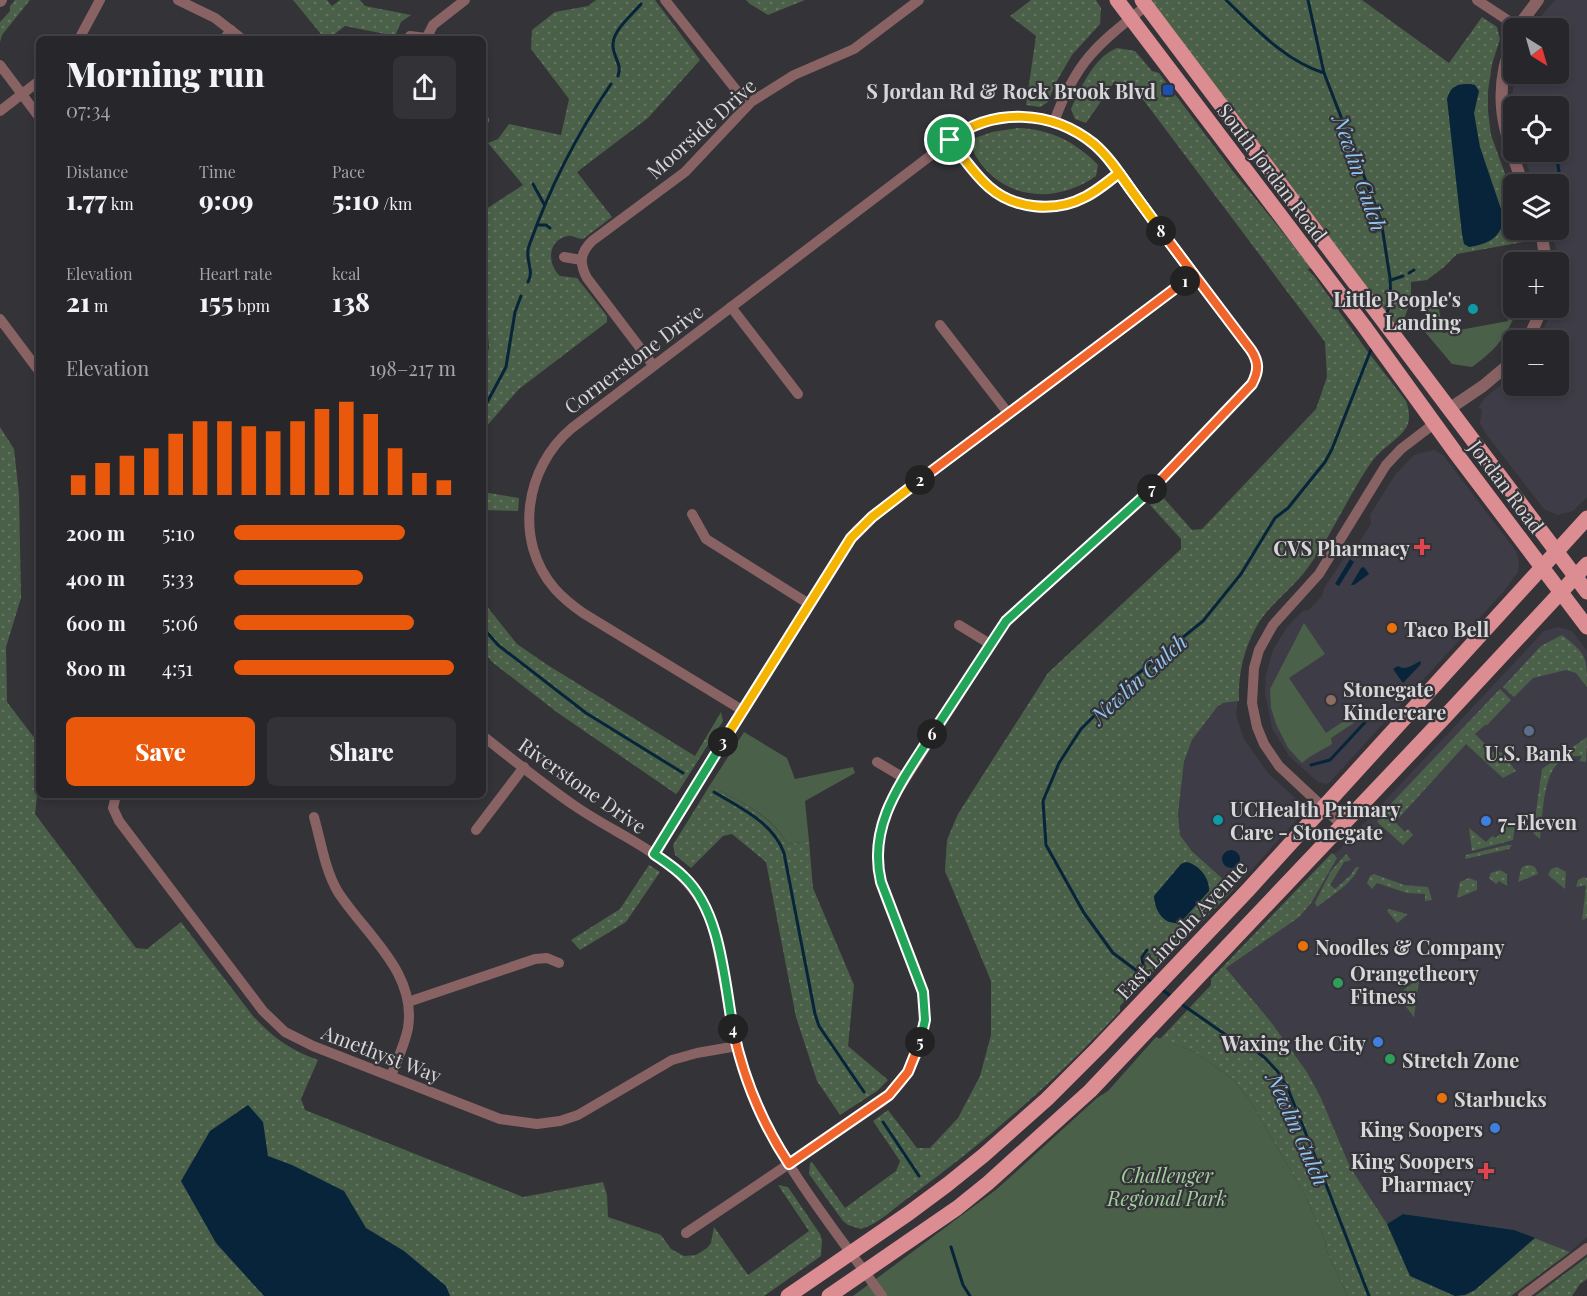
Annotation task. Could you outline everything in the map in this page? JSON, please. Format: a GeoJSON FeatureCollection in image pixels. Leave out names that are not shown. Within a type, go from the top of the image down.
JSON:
{"type":"FeatureCollection","features":[{"type":"Feature","properties":{"kind":"main road","name":"South Jordan Road"},"geometry":{"type":"LineString","coordinates":[[1117,0],[1396,369]]}},
{"type":"Feature","properties":{"kind":"main road","name":"South Jordan Road"},"geometry":{"type":"LineString","coordinates":[[1144,3],[1402,348]]}},
{"type":"Feature","properties":{"kind":"main road","name":"Jordan Road"},"geometry":{"type":"LineString","coordinates":[[1402,348],[1587,591]]}},
{"type":"Feature","properties":{"kind":"main road","name":"Jordan Road"},"geometry":{"type":"LineString","coordinates":[[1396,369],[1587,627]]}},
{"type":"Feature","properties":{"kind":"main road"},"geometry":{"type":"LineString","coordinates":[[1414,393],[1449,409]]}},
{"type":"Feature","properties":{"kind":"main road","name":"East Lincoln Avenue"},"geometry":{"type":"LineString","coordinates":[[788,1296],[909,1213],[984,1155],[1047,1099],[1131,1014],[1324,807],[1587,518]]}},
{"type":"Feature","properties":{"kind":"main road"},"geometry":{"type":"LineString","coordinates":[[829,1296],[957,1208],[1070,1110],[1150,1030],[1587,564]]}},
{"type":"Feature","properties":{"kind":"street"},"geometry":{"type":"LineString","coordinates":[[81,36],[100,0]]}},
{"type":"Feature","properties":{"kind":"street"},"geometry":{"type":"LineString","coordinates":[[178,0],[206,13],[238,36]]}},
{"type":"Feature","properties":{"kind":"street"},"geometry":{"type":"LineString","coordinates":[[428,36],[433,25],[465,0]]}},
{"type":"Feature","properties":{"kind":"street"},"geometry":{"type":"LineString","coordinates":[[665,0],[748,105]]}},
{"type":"Feature","properties":{"kind":"street","name":"Moorside Drive"},"geometry":{"type":"LineString","coordinates":[[581,260],[592,241],[685,172],[748,105],[794,75],[854,49],[919,0]]}},
{"type":"Feature","properties":{"kind":"street"},"geometry":{"type":"LineString","coordinates":[[1477,0],[1503,21]]}},
{"type":"Feature","properties":{"kind":"street"},"geometry":{"type":"LineString","coordinates":[[1525,18],[1538,0]]}},
{"type":"Feature","properties":{"kind":"street"},"geometry":{"type":"LineString","coordinates":[[1054,122],[1068,86],[1085,59],[1131,18],[1144,3]]}},
{"type":"Feature","properties":{"kind":"street"},"geometry":{"type":"LineString","coordinates":[[226,36],[231,30]]}},
{"type":"Feature","properties":{"kind":"street"},"geometry":{"type":"LineString","coordinates":[[0,65],[36,113]]}},
{"type":"Feature","properties":{"kind":"street"},"geometry":{"type":"LineString","coordinates":[[1503,81],[1501,109],[1507,141],[1519,174]]}},
{"type":"Feature","properties":{"kind":"street"},"geometry":{"type":"LineString","coordinates":[[0,111],[36,83]]}},
{"type":"Feature","properties":{"kind":"street","name":"Cornerstone Drive"},"geometry":{"type":"LineString","coordinates":[[687,1233],[889,1095],[908,1072],[918,1052],[925,1020],[923,992],[879,873],[877,856],[882,823],[888,806],[1001,627],[1019,608],[1162,480],[1256,377],[1258,367],[1254,355],[1119,173],[1093,143],[1071,129],[1054,122],[1027,117],[1002,118],[977,125],[950,140],[572,428],[551,448],[541,465],[530,498],[529,526],[540,565],[551,584],[572,605],[742,710]]}},
{"type":"Feature","properties":{"kind":"street"},"geometry":{"type":"LineString","coordinates":[[950,140],[988,186],[1019,204],[1044,207],[1069,204],[1092,193],[1119,173]]}},
{"type":"Feature","properties":{"kind":"street"},"geometry":{"type":"LineString","coordinates":[[564,257],[581,260],[587,278],[653,365]]}},
{"type":"Feature","properties":{"kind":"street"},"geometry":{"type":"LineString","coordinates":[[654,854],[851,538],[865,523],[1008,413],[1194,275]]}},
{"type":"Feature","properties":{"kind":"street"},"geometry":{"type":"LineString","coordinates":[[731,307],[798,394]]}},
{"type":"Feature","properties":{"kind":"street"},"geometry":{"type":"LineString","coordinates":[[0,320],[36,367]]}},
{"type":"Feature","properties":{"kind":"street"},"geometry":{"type":"LineString","coordinates":[[940,325],[1008,413]]}},
{"type":"Feature","properties":{"kind":"street"},"geometry":{"type":"LineString","coordinates":[[1449,409],[1503,369]]}},
{"type":"Feature","properties":{"kind":"street"},"geometry":{"type":"LineString","coordinates":[[1342,825],[1271,757],[1259,734],[1252,703],[1252,678],[1263,642],[1278,618],[1319,574],[1386,465],[1401,449],[1435,423]]}},
{"type":"Feature","properties":{"kind":"street"},"geometry":{"type":"LineString","coordinates":[[692,514],[706,539],[809,604]]}},
{"type":"Feature","properties":{"kind":"street"},"geometry":{"type":"LineString","coordinates":[[959,625],[990,644]]}},
{"type":"Feature","properties":{"kind":"street","name":"Riverstone Drive"},"geometry":{"type":"LineString","coordinates":[[486,738],[575,806],[654,854],[684,877],[706,908],[716,939],[737,1046],[762,1116],[789,1164],[882,1296]]}},
{"type":"Feature","properties":{"kind":"street"},"geometry":{"type":"LineString","coordinates":[[877,762],[904,778]]}},
{"type":"Feature","properties":{"kind":"street"},"geometry":{"type":"LineString","coordinates":[[476,830],[524,767]]}},
{"type":"Feature","properties":{"kind":"street","name":"Amethyst Way"},"geometry":{"type":"LineString","coordinates":[[115,798],[113,808],[119,821],[270,1019],[285,1032],[313,1046],[500,1119],[537,1124],[560,1121],[578,1115],[672,1060],[737,1046]]}},
{"type":"Feature","properties":{"kind":"street"},"geometry":{"type":"LineString","coordinates":[[314,817],[331,877],[337,890],[395,967],[402,980],[408,1002],[408,1029],[391,1076]]}},
{"type":"Feature","properties":{"kind":"street"},"geometry":{"type":"LineString","coordinates":[[408,1002],[534,959],[547,958],[559,963]]}},
{"type":"Feature","properties":{"kind":"street"},"geometry":{"type":"LineString","coordinates":[[1523,1296],[1587,1248]]}},
{"type":"Feature","properties":{"kind":"shaded area"},"geometry":{"type":"Polygon","coordinates":[[[1555,0],[1587,0],[1587,497],[1573,511],[1558,515],[1544,509],[1486,434],[1480,423],[1482,409],[1478,408],[1485,398],[1503,383],[1503,396],[1569,396],[1569,330],[1543,330],[1549,318],[1569,318],[1569,252],[1561,252],[1556,249],[1554,240],[1569,240],[1569,174],[1530,174],[1526,162],[1569,162],[1569,96],[1512,96],[1513,84],[1569,84],[1569,18],[1541,18],[1555,0]]]}},
{"type":"Feature","properties":{"kind":"shaded area"},"geometry":{"type":"Polygon","coordinates":[[[1434,450],[1443,455],[1516,551],[1519,562],[1518,572],[1504,591],[1330,782],[1326,784],[1318,782],[1289,756],[1272,728],[1265,693],[1266,675],[1273,650],[1287,627],[1303,611],[1309,610],[1322,596],[1324,588],[1351,548],[1356,547],[1371,524],[1370,515],[1395,475],[1414,455],[1434,450]]]}},
{"type":"Feature","properties":{"kind":"shaded area"},"geometry":{"type":"Polygon","coordinates":[[[1558,627],[1572,631],[1587,651],[1587,1237],[1570,1252],[1514,1230],[1387,1224],[1350,1167],[1321,1098],[1307,1072],[1271,1022],[1225,966],[1330,855],[1337,852],[1544,631],[1558,627]]]}},
{"type":"Feature","properties":{"kind":"shaded area"},"geometry":{"type":"Polygon","coordinates":[[[1238,701],[1236,715],[1244,739],[1268,773],[1297,800],[1303,813],[1234,889],[1192,850],[1180,835],[1178,814],[1184,763],[1192,740],[1217,707],[1223,703],[1238,701]]]}},
{"type":"Feature","properties":{"kind":"green space"},"geometry":{"type":"Polygon","coordinates":[[[15,0],[30,0],[2,35],[0,42],[0,22],[10,11],[10,6],[15,0]]]}},
{"type":"Feature","properties":{"kind":"green space"},"geometry":{"type":"Polygon","coordinates":[[[293,0],[327,0],[332,6],[340,0],[360,0],[365,6],[411,15],[401,22],[395,36],[345,26],[332,36],[323,36],[293,0]]]}},
{"type":"Feature","properties":{"kind":"green space"},"geometry":{"type":"Polygon","coordinates":[[[596,0],[655,0],[700,60],[648,118],[577,172],[612,217],[583,239],[570,236],[561,238],[553,247],[551,259],[560,276],[577,278],[607,316],[607,322],[519,389],[486,427],[486,356],[489,348],[486,310],[486,209],[523,185],[488,143],[498,139],[509,124],[561,135],[569,99],[531,49],[532,30],[555,12],[588,6],[596,0]]]}},
{"type":"Feature","properties":{"kind":"green space"},"geometry":{"type":"Polygon","coordinates":[[[746,0],[805,0],[768,15],[746,0]]]}},
{"type":"Feature","properties":{"kind":"green space"},"geometry":{"type":"Polygon","coordinates":[[[1031,0],[1096,0],[1101,8],[1100,24],[1072,55],[1055,84],[1048,102],[1040,107],[1026,105],[1036,36],[1010,16],[1031,0]]]}},
{"type":"Feature","properties":{"kind":"green space"},"geometry":{"type":"Polygon","coordinates":[[[1151,0],[1362,0],[1449,63],[1482,17],[1497,27],[1500,39],[1492,64],[1488,111],[1491,135],[1505,174],[1503,174],[1503,240],[1529,241],[1457,254],[1427,280],[1411,282],[1411,300],[1399,333],[1151,0]]]}},
{"type":"Feature","properties":{"kind":"green space"},"geometry":{"type":"Polygon","coordinates":[[[1117,48],[1135,51],[1152,71],[1159,73],[1232,170],[1312,268],[1307,269],[1406,401],[1409,422],[1403,432],[1373,460],[1313,561],[1265,614],[1255,629],[1242,664],[1239,701],[1223,703],[1217,707],[1192,740],[1184,762],[1178,814],[1180,835],[1192,851],[1234,889],[1120,1006],[1120,1011],[1096,1037],[1046,1085],[939,1175],[881,1219],[861,1229],[843,1221],[809,1174],[810,1163],[812,1162],[845,1208],[896,1171],[900,1161],[873,1121],[888,1110],[917,1148],[930,1148],[958,1118],[980,1076],[991,1035],[991,981],[945,871],[947,840],[958,814],[1048,673],[1181,549],[1181,539],[1150,505],[1161,495],[1192,530],[1202,529],[1316,409],[1327,377],[1325,342],[1142,98],[1115,81],[1086,123],[1075,119],[1071,109],[1084,82],[1095,65],[1117,48]]]}},
{"type":"Feature","properties":{"kind":"green space"},"geometry":{"type":"Polygon","coordinates":[[[1018,128],[1052,134],[1071,143],[1098,165],[1096,176],[1079,186],[1061,192],[1043,194],[1026,193],[994,178],[981,164],[971,147],[975,138],[992,132],[1018,128]]]}},
{"type":"Feature","properties":{"kind":"green space"},"geometry":{"type":"Polygon","coordinates":[[[1437,297],[1443,333],[1508,321],[1507,318],[1513,318],[1507,330],[1503,330],[1500,341],[1472,367],[1452,364],[1425,332],[1428,298],[1437,297]]]}},
{"type":"Feature","properties":{"kind":"green space"},"geometry":{"type":"Polygon","coordinates":[[[0,427],[14,449],[19,494],[21,598],[6,647],[7,702],[36,740],[35,814],[136,948],[147,949],[181,922],[260,1024],[291,1048],[318,1060],[301,1099],[305,1110],[523,1197],[603,1182],[607,1195],[608,1217],[661,1235],[671,1249],[684,1256],[696,1255],[707,1248],[711,1243],[714,1227],[748,1275],[809,1231],[778,1185],[788,1187],[822,1240],[821,1256],[764,1296],[0,1296],[0,427]]]}},
{"type":"Feature","properties":{"kind":"green space"},"geometry":{"type":"Polygon","coordinates":[[[486,492],[519,498],[518,511],[486,510],[486,492]]]}},
{"type":"Feature","properties":{"kind":"green space"},"geometry":{"type":"Polygon","coordinates":[[[486,605],[517,644],[695,756],[721,712],[723,721],[676,794],[558,713],[492,662],[486,654],[486,605]]]}},
{"type":"Feature","properties":{"kind":"green space"},"geometry":{"type":"Polygon","coordinates":[[[1304,623],[1325,654],[1289,678],[1326,733],[1362,709],[1366,715],[1331,738],[1332,744],[1302,763],[1288,748],[1276,724],[1271,708],[1270,689],[1304,623]]]}},
{"type":"Feature","properties":{"kind":"green space"},"geometry":{"type":"Polygon","coordinates":[[[1562,635],[1584,657],[1587,687],[1576,673],[1566,670],[1533,678],[1514,697],[1503,687],[1541,646],[1562,635]]]}},
{"type":"Feature","properties":{"kind":"green space"},"geometry":{"type":"Polygon","coordinates":[[[1500,689],[1511,700],[1475,734],[1493,752],[1501,752],[1516,771],[1503,778],[1466,744],[1395,822],[1405,832],[1408,829],[1413,835],[1403,845],[1377,822],[1383,812],[1500,689]]]}},
{"type":"Feature","properties":{"kind":"green space"},"geometry":{"type":"Polygon","coordinates":[[[744,732],[787,758],[795,779],[853,767],[855,773],[805,801],[809,841],[787,844],[773,824],[763,816],[710,785],[744,732]]]}},
{"type":"Feature","properties":{"kind":"green space"},"geometry":{"type":"Polygon","coordinates":[[[1587,737],[1586,762],[1579,761],[1582,756],[1565,758],[1556,765],[1551,773],[1545,795],[1540,839],[1533,833],[1542,769],[1587,737]]]}},
{"type":"Feature","properties":{"kind":"green space"},"geometry":{"type":"Polygon","coordinates":[[[710,785],[763,816],[787,844],[809,841],[813,888],[854,985],[848,1046],[888,1080],[877,1091],[840,1115],[817,1081],[796,1017],[766,862],[732,834],[723,836],[691,868],[675,855],[673,845],[710,785]]]}},
{"type":"Feature","properties":{"kind":"green space"},"geometry":{"type":"Polygon","coordinates":[[[1506,821],[1515,824],[1513,840],[1472,851],[1469,828],[1486,842],[1492,836],[1496,838],[1506,827],[1503,824],[1506,821]]]}},
{"type":"Feature","properties":{"kind":"green space"},"geometry":{"type":"Polygon","coordinates":[[[1512,845],[1509,849],[1465,859],[1466,855],[1512,845]]]}},
{"type":"Feature","properties":{"kind":"green space"},"geometry":{"type":"Polygon","coordinates":[[[1332,853],[1337,858],[1311,903],[1299,917],[1226,968],[1271,1022],[1307,1072],[1321,1098],[1350,1167],[1387,1224],[1403,1214],[1514,1230],[1570,1252],[1511,1296],[1348,1296],[1326,1250],[1325,1241],[1305,1195],[1251,1102],[1234,1080],[1195,1052],[1160,1039],[1211,985],[1211,979],[1332,853]]]}},
{"type":"Feature","properties":{"kind":"green space"},"geometry":{"type":"Polygon","coordinates":[[[1346,854],[1351,860],[1344,862],[1330,885],[1335,889],[1351,875],[1355,868],[1359,867],[1356,873],[1341,889],[1317,907],[1315,903],[1331,871],[1346,854]]]}},
{"type":"Feature","properties":{"kind":"green space"},"geometry":{"type":"Polygon","coordinates":[[[649,865],[660,872],[626,922],[580,950],[571,940],[620,909],[649,865]]]}},
{"type":"Feature","properties":{"kind":"green space"},"geometry":{"type":"Polygon","coordinates":[[[1530,865],[1535,867],[1538,874],[1518,882],[1521,869],[1530,865]]]}},
{"type":"Feature","properties":{"kind":"green space"},"geometry":{"type":"Polygon","coordinates":[[[1557,867],[1566,872],[1565,889],[1548,875],[1551,869],[1557,867]]]}},
{"type":"Feature","properties":{"kind":"green space"},"geometry":{"type":"Polygon","coordinates":[[[1500,870],[1507,874],[1507,886],[1499,881],[1496,884],[1489,878],[1491,873],[1500,870]]]}},
{"type":"Feature","properties":{"kind":"green space"},"geometry":{"type":"Polygon","coordinates":[[[1374,874],[1404,885],[1428,887],[1432,900],[1425,901],[1425,894],[1407,893],[1377,883],[1372,889],[1367,883],[1370,876],[1374,874]]]}},
{"type":"Feature","properties":{"kind":"green space"},"geometry":{"type":"Polygon","coordinates":[[[1469,878],[1477,881],[1477,890],[1457,898],[1460,882],[1469,878]]]}},
{"type":"Feature","properties":{"kind":"green space"},"geometry":{"type":"Polygon","coordinates":[[[1587,878],[1587,918],[1582,920],[1586,887],[1585,885],[1576,887],[1578,880],[1587,878]]]}},
{"type":"Feature","properties":{"kind":"green space"},"geometry":{"type":"Polygon","coordinates":[[[1389,909],[1407,915],[1397,923],[1387,911],[1389,909]]]}},
{"type":"Feature","properties":{"kind":"green space"},"geometry":{"type":"Polygon","coordinates":[[[1418,979],[1419,981],[1414,1017],[1397,995],[1418,979]]]}},
{"type":"Feature","properties":{"kind":"green space","name":"Challenger Regional Park"},"geometry":{"type":"Polygon","coordinates":[[[1156,1037],[1195,1052],[1234,1080],[1251,1102],[1305,1195],[1325,1241],[1326,1250],[1348,1296],[853,1296],[997,1189],[1097,1098],[1108,1091],[1156,1037]]]}},
{"type":"Feature","properties":{"kind":"green space"},"geometry":{"type":"Polygon","coordinates":[[[1587,1257],[1587,1279],[1580,1284],[1572,1296],[1535,1296],[1587,1257]]]}},
{"type":"Feature","properties":{"kind":"water"},"geometry":{"type":"Polygon","coordinates":[[[1461,85],[1475,85],[1479,91],[1474,113],[1480,147],[1503,215],[1502,225],[1497,235],[1488,242],[1469,247],[1464,244],[1462,234],[1447,99],[1450,91],[1461,85]]]}},
{"type":"Feature","properties":{"kind":"water"},"geometry":{"type":"Polygon","coordinates":[[[1350,559],[1354,562],[1339,586],[1335,584],[1350,559]]]}},
{"type":"Feature","properties":{"kind":"water"},"geometry":{"type":"Polygon","coordinates":[[[1364,567],[1369,574],[1351,585],[1361,568],[1364,567]]]}},
{"type":"Feature","properties":{"kind":"water"},"geometry":{"type":"Polygon","coordinates":[[[1420,661],[1421,664],[1403,683],[1393,669],[1398,666],[1409,667],[1420,661]]]}},
{"type":"Feature","properties":{"kind":"water"},"geometry":{"type":"Polygon","coordinates":[[[1231,850],[1237,853],[1240,859],[1237,865],[1231,868],[1225,865],[1222,859],[1225,853],[1231,850]]]}},
{"type":"Feature","properties":{"kind":"water"},"geometry":{"type":"Polygon","coordinates":[[[1191,863],[1203,873],[1208,882],[1209,891],[1180,923],[1169,922],[1158,912],[1154,896],[1181,864],[1191,863]]]}},
{"type":"Feature","properties":{"kind":"water"},"geometry":{"type":"Polygon","coordinates":[[[248,1105],[263,1122],[268,1156],[292,1165],[344,1191],[366,1228],[404,1251],[446,1286],[450,1296],[264,1296],[216,1243],[181,1181],[210,1131],[248,1105]]]}},
{"type":"Feature","properties":{"kind":"water"},"geometry":{"type":"Polygon","coordinates":[[[1403,1214],[1514,1230],[1535,1238],[1475,1290],[1465,1295],[1455,1296],[1410,1276],[1387,1224],[1403,1214]]]}},
{"type":"Feature","properties":{"kind":"waterway"},"geometry":{"type":"LineString","coordinates":[[1226,0],[1284,52],[1310,68],[1324,73]]}},
{"type":"Feature","properties":{"kind":"waterway","name":"Newlin Gulch"},"geometry":{"type":"LineString","coordinates":[[1308,0],[1324,73],[1381,220],[1390,278],[1391,303],[1385,317]]}},
{"type":"Feature","properties":{"kind":"waterway"},"geometry":{"type":"LineString","coordinates":[[618,76],[619,68],[613,48],[614,38],[641,4]]}},
{"type":"Feature","properties":{"kind":"waterway"},"geometry":{"type":"LineString","coordinates":[[528,282],[530,278],[528,251],[545,204],[575,142],[611,84]]}},
{"type":"Feature","properties":{"kind":"waterway"},"geometry":{"type":"LineString","coordinates":[[1557,162],[1559,174]]}},
{"type":"Feature","properties":{"kind":"waterway"},"geometry":{"type":"LineString","coordinates":[[533,184],[544,204]]}},
{"type":"Feature","properties":{"kind":"waterway"},"geometry":{"type":"LineString","coordinates":[[538,225],[546,225],[550,228]]}},
{"type":"Feature","properties":{"kind":"waterway"},"geometry":{"type":"LineString","coordinates":[[1409,273],[1414,270]]}},
{"type":"Feature","properties":{"kind":"waterway"},"geometry":{"type":"LineString","coordinates":[[1391,280],[1403,276]]}},
{"type":"Feature","properties":{"kind":"waterway"},"geometry":{"type":"LineString","coordinates":[[486,404],[506,367],[515,312],[521,296]]}},
{"type":"Feature","properties":{"kind":"waterway","name":"Newlin Gulch"},"geometry":{"type":"LineString","coordinates":[[1153,983],[1113,953],[1084,913],[1046,845],[1043,801],[1059,763],[1081,729],[1129,681],[1203,621],[1241,574],[1275,518],[1288,508],[1325,462],[1372,347]]}},
{"type":"Feature","properties":{"kind":"waterway"},"geometry":{"type":"LineString","coordinates":[[486,631],[498,645],[586,713],[683,773]]}},
{"type":"Feature","properties":{"kind":"waterway"},"geometry":{"type":"LineString","coordinates":[[1311,765],[1330,760],[1369,718]]}},
{"type":"Feature","properties":{"kind":"waterway"},"geometry":{"type":"LineString","coordinates":[[714,792],[755,817],[779,842],[784,853],[819,1026],[864,1092]]}},
{"type":"Feature","properties":{"kind":"waterway"},"geometry":{"type":"LineString","coordinates":[[1145,977],[1142,957],[1147,950]]}},
{"type":"Feature","properties":{"kind":"waterway","name":"Newlin Gulch"},"geometry":{"type":"LineString","coordinates":[[1161,989],[1172,997]]}},
{"type":"Feature","properties":{"kind":"waterway","name":"Newlin Gulch"},"geometry":{"type":"LineString","coordinates":[[1180,1003],[1229,1037],[1247,1044],[1278,1072],[1288,1089],[1369,1296]]}},
{"type":"Feature","properties":{"kind":"waterway"},"geometry":{"type":"LineString","coordinates":[[883,1122],[919,1176]]}},
{"type":"Feature","properties":{"kind":"waterway"},"geometry":{"type":"LineString","coordinates":[[951,1247],[963,1285],[970,1296]]}},
{"type":"Feature","properties":{"kind":"place","name":"S Jordan Rd & Rock Brook Blvd"},"geometry":{"type":"Point","coordinates":[1168,90]}},
{"type":"Feature","properties":{"kind":"place","name":"Little People's Landing"},"geometry":{"type":"Point","coordinates":[1473,309]}},
{"type":"Feature","properties":{"kind":"place","name":"CVS Pharmacy"},"geometry":{"type":"Point","coordinates":[1422,547]}},
{"type":"Feature","properties":{"kind":"place","name":"Taco Bell"},"geometry":{"type":"Point","coordinates":[1392,628]}},
{"type":"Feature","properties":{"kind":"place","name":"Stonegate Kindercare"},"geometry":{"type":"Point","coordinates":[1331,700]}},
{"type":"Feature","properties":{"kind":"place","name":"U.S. Bank"},"geometry":{"type":"Point","coordinates":[1529,731]}},
{"type":"Feature","properties":{"kind":"place","name":"UCHealth Primary Care - Stonegate"},"geometry":{"type":"Point","coordinates":[1218,820]}},
{"type":"Feature","properties":{"kind":"place","name":"7-Eleven"},"geometry":{"type":"Point","coordinates":[1486,821]}},
{"type":"Feature","properties":{"kind":"place","name":"Noodles & Company"},"geometry":{"type":"Point","coordinates":[1303,946]}},
{"type":"Feature","properties":{"kind":"place","name":"Orangetheory Fitness"},"geometry":{"type":"Point","coordinates":[1338,983]}},
{"type":"Feature","properties":{"kind":"place","name":"Waxing the City"},"geometry":{"type":"Point","coordinates":[1378,1042]}},
{"type":"Feature","properties":{"kind":"place","name":"Stretch Zone"},"geometry":{"type":"Point","coordinates":[1390,1059]}},
{"type":"Feature","properties":{"kind":"place","name":"Starbucks"},"geometry":{"type":"Point","coordinates":[1442,1098]}},
{"type":"Feature","properties":{"kind":"place","name":"King Soopers"},"geometry":{"type":"Point","coordinates":[1495,1128]}},
{"type":"Feature","properties":{"kind":"place","name":"King Soopers Pharmacy"},"geometry":{"type":"Point","coordinates":[1486,1171]}},
{"type":"Feature","properties":{"kind":"route"},"geometry":{"type":"LineString","coordinates":[[950,140],[966,129],[1013,116],[1044,119],[1071,129],[1093,143],[1103,153],[1119,173],[1194,275],[1002,417],[857,530],[742,710],[654,854],[684,877],[706,908],[716,939],[737,1046],[745,1073],[762,1116],[789,1164],[889,1095],[908,1072],[918,1052],[923,1031],[925,1001],[921,983],[881,882],[877,856],[878,838],[884,815],[894,795],[1006,621],[1162,480],[1252,384],[1258,367],[1251,350],[1119,173],[1092,193],[1069,204],[1044,207],[1019,204],[988,186],[950,140]]}}]}
